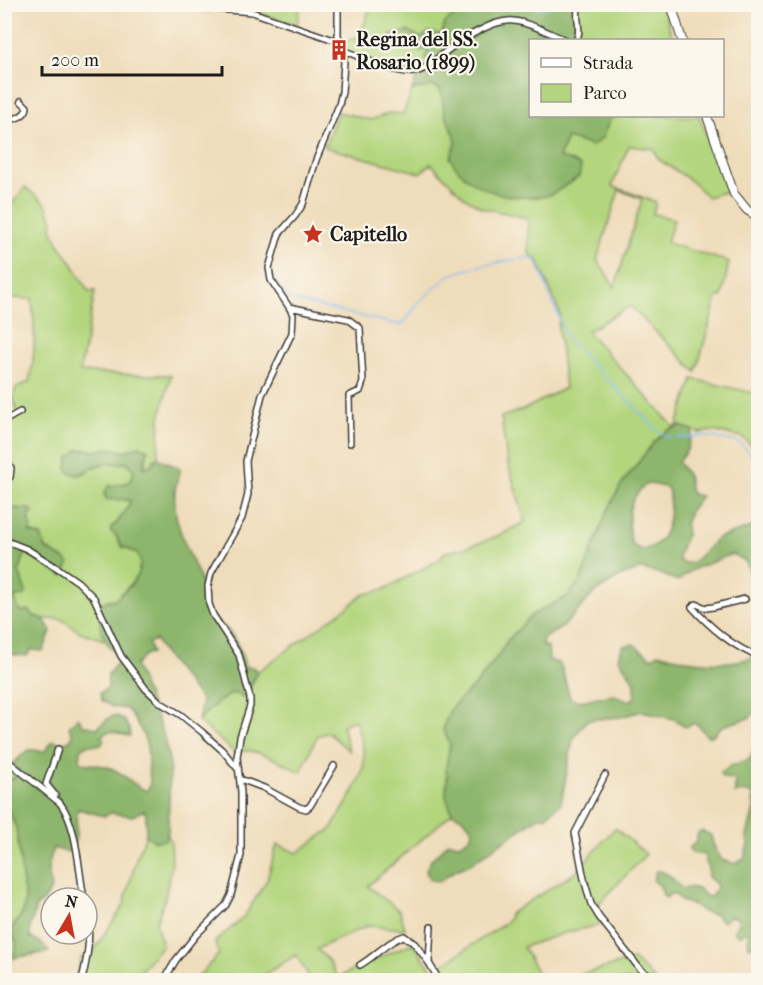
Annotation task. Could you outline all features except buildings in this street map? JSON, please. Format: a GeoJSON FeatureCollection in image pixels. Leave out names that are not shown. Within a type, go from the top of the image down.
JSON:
{"type":"FeatureCollection","features":[{"type":"Feature","properties":{"kind":"street"},"geometry":{"type":"LineString","coordinates":[[196,4],[205,8],[252,12],[340,42]]}},
{"type":"Feature","properties":{"kind":"street"},"geometry":{"type":"LineString","coordinates":[[164,981],[196,934],[231,896],[241,855],[240,779],[237,757],[250,698],[239,655],[213,615],[209,604],[208,586],[211,573],[242,518],[248,494],[246,461],[262,395],[292,333],[292,315],[271,280],[269,268],[279,234],[296,216],[303,204],[316,160],[339,105],[342,92],[343,50],[337,16],[338,4]]}},
{"type":"Feature","properties":{"kind":"street"},"geometry":{"type":"LineString","coordinates":[[577,39],[579,36],[577,12],[579,4]]}},
{"type":"Feature","properties":{"kind":"street"},"geometry":{"type":"LineString","coordinates":[[671,4],[682,39]]}},
{"type":"Feature","properties":{"kind":"street"},"geometry":{"type":"LineString","coordinates":[[343,50],[399,70],[415,72],[476,33],[507,20],[528,25],[563,39]]}},
{"type":"Feature","properties":{"kind":"street"},"geometry":{"type":"LineString","coordinates":[[4,122],[23,115],[27,111],[27,107],[21,101]]}},
{"type":"Feature","properties":{"kind":"street"},"geometry":{"type":"LineString","coordinates":[[707,117],[734,194],[747,210],[759,217]]}},
{"type":"Feature","properties":{"kind":"street"},"geometry":{"type":"LineString","coordinates":[[289,307],[348,319],[360,328],[363,382],[360,391],[349,396],[350,443]]}},
{"type":"Feature","properties":{"kind":"street"},"geometry":{"type":"LineString","coordinates":[[4,421],[20,412]]}},
{"type":"Feature","properties":{"kind":"street"},"geometry":{"type":"LineString","coordinates":[[4,457],[11,468],[10,477],[4,482]]}},
{"type":"Feature","properties":{"kind":"street"},"geometry":{"type":"LineString","coordinates":[[4,540],[27,549],[78,582],[94,598],[103,613],[121,656],[146,689],[161,703],[202,732],[223,751],[238,769]]}},
{"type":"Feature","properties":{"kind":"street"},"geometry":{"type":"LineString","coordinates":[[745,599],[713,608],[696,604],[692,607],[709,625],[737,645],[759,656]]}},
{"type":"Feature","properties":{"kind":"street"},"geometry":{"type":"LineString","coordinates":[[58,748],[46,784],[69,816],[82,886]]}},
{"type":"Feature","properties":{"kind":"street"},"geometry":{"type":"LineString","coordinates":[[4,758],[60,803]]}},
{"type":"Feature","properties":{"kind":"street"},"geometry":{"type":"LineString","coordinates":[[240,779],[306,809],[334,766]]}},
{"type":"Feature","properties":{"kind":"street"},"geometry":{"type":"LineString","coordinates":[[605,775],[574,832],[584,879],[591,904],[599,917],[640,969],[655,981]]}},
{"type":"Feature","properties":{"kind":"street"},"geometry":{"type":"LineString","coordinates":[[429,963],[431,927]]}},
{"type":"Feature","properties":{"kind":"street"},"geometry":{"type":"LineString","coordinates":[[360,965],[376,956],[392,940],[404,936],[415,944],[439,981]]}},
{"type":"Feature","properties":{"kind":"street"},"geometry":{"type":"LineString","coordinates":[[82,981],[88,946]]}},
{"type":"Feature","properties":{"kind":"green space"},"geometry":{"type":"Polygon","coordinates":[[[253,5],[300,5],[297,25],[250,10],[253,5]]]}},
{"type":"Feature","properties":{"kind":"green space"},"geometry":{"type":"Polygon","coordinates":[[[371,5],[662,5],[674,39],[529,39],[529,117],[699,117],[728,191],[708,197],[687,178],[658,159],[654,149],[629,146],[612,186],[656,202],[653,214],[674,219],[667,243],[729,262],[722,297],[717,297],[696,372],[630,306],[587,331],[675,428],[654,442],[621,485],[606,514],[580,582],[568,596],[532,615],[507,641],[478,682],[451,708],[443,728],[450,745],[446,767],[446,796],[452,813],[368,886],[400,911],[405,929],[367,926],[317,949],[329,961],[338,978],[361,965],[413,943],[433,971],[504,924],[510,918],[509,914],[575,873],[615,828],[646,854],[594,909],[604,924],[564,933],[523,947],[542,980],[311,980],[296,955],[255,980],[195,980],[219,954],[215,942],[244,917],[267,880],[277,844],[297,853],[329,832],[355,788],[364,761],[355,720],[342,725],[349,751],[328,732],[317,736],[301,772],[259,753],[242,751],[235,753],[198,721],[232,693],[245,697],[257,672],[362,595],[385,589],[435,562],[442,557],[443,553],[485,541],[525,522],[507,460],[501,417],[525,409],[565,388],[558,327],[560,314],[538,261],[529,253],[528,218],[482,208],[464,197],[431,164],[420,173],[324,147],[338,112],[371,120],[389,113],[403,114],[418,76],[340,55],[338,44],[360,36],[371,5]],[[619,190],[597,260],[615,287],[642,199],[619,190]]]}},
{"type":"Feature","properties":{"kind":"green space"},"geometry":{"type":"Polygon","coordinates":[[[457,5],[577,5],[575,20],[579,39],[529,39],[529,117],[612,117],[602,138],[592,146],[567,138],[559,158],[581,166],[579,177],[547,196],[521,197],[485,189],[465,177],[457,168],[450,158],[456,143],[455,136],[445,115],[439,89],[433,86],[412,90],[418,75],[432,76],[445,69],[433,58],[428,62],[425,58],[429,51],[416,50],[416,43],[393,42],[389,39],[391,35],[409,31],[421,38],[429,32],[442,33],[445,23],[456,14],[457,5]]]}},
{"type":"Feature","properties":{"kind":"green space"},"geometry":{"type":"Polygon","coordinates":[[[25,187],[45,203],[53,221],[52,228],[58,243],[89,292],[95,291],[80,372],[171,375],[160,418],[158,458],[153,464],[144,468],[148,450],[139,446],[125,451],[106,448],[97,451],[84,449],[69,458],[67,468],[83,474],[99,465],[110,463],[128,463],[134,470],[132,480],[124,483],[121,499],[130,501],[129,504],[111,527],[122,547],[137,553],[141,562],[138,574],[132,583],[116,599],[107,600],[102,611],[100,624],[107,641],[80,632],[61,619],[44,619],[34,616],[28,610],[23,612],[19,610],[14,597],[26,593],[18,571],[25,554],[29,552],[35,559],[59,574],[66,560],[46,549],[44,544],[29,531],[31,523],[28,519],[33,512],[30,509],[5,508],[5,485],[12,477],[14,468],[5,451],[5,425],[18,416],[13,396],[16,388],[29,382],[34,351],[32,299],[18,298],[5,301],[5,213],[25,187]]]}},
{"type":"Feature","properties":{"kind":"green space"},"geometry":{"type":"Polygon","coordinates":[[[693,379],[758,394],[758,451],[742,437],[712,431],[700,433],[680,426],[676,428],[693,379]]]}},
{"type":"Feature","properties":{"kind":"green space"},"geometry":{"type":"Polygon","coordinates":[[[680,426],[693,430],[687,450],[678,462],[688,476],[691,494],[701,496],[691,509],[685,524],[687,533],[678,559],[683,563],[692,563],[718,538],[758,525],[758,590],[745,561],[732,554],[692,570],[678,581],[641,569],[621,576],[595,592],[563,627],[544,638],[543,646],[548,647],[549,660],[561,666],[570,698],[577,701],[614,695],[632,700],[635,696],[635,682],[619,659],[622,646],[633,644],[652,658],[658,653],[683,659],[721,663],[758,656],[758,710],[749,718],[722,726],[712,736],[707,736],[694,723],[685,727],[674,719],[642,711],[621,717],[587,720],[573,739],[561,803],[545,817],[539,817],[470,864],[452,872],[439,882],[429,879],[426,870],[431,860],[449,842],[459,844],[469,838],[473,830],[464,819],[452,813],[446,796],[446,767],[450,745],[443,728],[451,708],[478,682],[507,641],[532,615],[568,596],[580,582],[606,514],[621,485],[654,442],[668,430],[680,426]],[[648,483],[635,496],[629,519],[632,545],[642,550],[652,547],[664,534],[670,507],[668,488],[648,483]]]}},
{"type":"Feature","properties":{"kind":"green space"},"geometry":{"type":"Polygon","coordinates":[[[139,446],[148,450],[144,468],[153,464],[158,458],[181,469],[176,483],[175,511],[182,537],[201,581],[204,602],[213,619],[233,636],[245,667],[255,668],[256,675],[248,697],[232,693],[198,721],[202,701],[162,651],[156,640],[148,643],[152,653],[146,654],[135,666],[163,733],[170,764],[168,832],[165,840],[155,841],[146,835],[144,810],[133,816],[111,813],[104,816],[78,809],[76,837],[72,847],[67,852],[53,848],[48,869],[51,886],[39,886],[39,905],[36,907],[30,928],[30,937],[39,942],[39,946],[44,946],[49,952],[13,958],[17,944],[10,930],[23,913],[25,901],[16,827],[5,806],[5,779],[13,779],[20,771],[13,764],[27,751],[44,752],[53,741],[62,743],[70,740],[73,735],[69,727],[78,717],[83,725],[96,728],[109,718],[116,716],[126,724],[130,736],[108,732],[101,737],[104,740],[101,745],[87,745],[81,749],[80,760],[83,763],[111,768],[147,791],[150,785],[148,750],[142,732],[127,709],[113,707],[102,701],[100,693],[108,688],[108,674],[118,662],[102,630],[101,603],[116,599],[132,584],[141,562],[137,553],[122,547],[115,534],[111,532],[111,527],[122,516],[130,501],[106,499],[104,494],[109,486],[129,482],[134,470],[128,463],[100,464],[79,475],[70,473],[67,468],[69,458],[79,449],[97,451],[106,448],[125,451],[139,446]]]}},
{"type":"Feature","properties":{"kind":"green space"},"geometry":{"type":"Polygon","coordinates":[[[4,508],[30,509],[33,512],[28,519],[32,528],[29,532],[41,536],[46,549],[69,564],[63,576],[47,567],[29,552],[23,558],[19,571],[26,593],[24,596],[14,597],[19,610],[23,612],[27,610],[34,616],[44,619],[51,631],[43,651],[31,650],[27,656],[5,654],[4,508]]]}},
{"type":"Feature","properties":{"kind":"green space"},"geometry":{"type":"Polygon","coordinates":[[[758,746],[758,943],[749,947],[749,933],[746,931],[738,935],[735,932],[739,919],[730,916],[723,922],[716,915],[681,901],[675,894],[670,894],[666,898],[660,886],[653,880],[656,871],[661,871],[683,889],[693,888],[707,897],[712,896],[717,887],[708,877],[704,855],[691,852],[689,848],[696,842],[698,833],[702,831],[711,835],[722,860],[735,864],[744,858],[754,809],[753,795],[749,792],[735,793],[735,780],[722,777],[720,772],[750,759],[753,750],[758,746]]]}},
{"type":"Feature","properties":{"kind":"green space"},"geometry":{"type":"Polygon","coordinates":[[[4,754],[20,771],[13,779],[5,779],[4,754]]]}},
{"type":"Feature","properties":{"kind":"green space"},"geometry":{"type":"Polygon","coordinates":[[[5,806],[16,827],[25,901],[23,913],[10,930],[17,944],[13,958],[5,971],[5,806]]]}},
{"type":"Feature","properties":{"kind":"green space"},"geometry":{"type":"Polygon","coordinates":[[[167,833],[171,843],[172,863],[165,898],[156,923],[162,945],[133,980],[75,980],[81,958],[90,956],[99,946],[99,942],[124,905],[136,859],[146,835],[155,841],[164,840],[167,833]]]}},
{"type":"Feature","properties":{"kind":"green space"},"geometry":{"type":"Polygon","coordinates":[[[633,960],[655,980],[581,980],[579,975],[633,960]]]}},
{"type":"Feature","properties":{"kind":"waterway"},"geometry":{"type":"LineString","coordinates":[[516,4],[543,8],[554,4]]}},
{"type":"Feature","properties":{"kind":"waterway"},"geometry":{"type":"LineString","coordinates":[[274,278],[291,300],[400,325],[405,322],[418,303],[449,275],[483,265],[530,257],[537,262],[567,339],[655,428],[665,436],[671,437]]}},
{"type":"Feature","properties":{"kind":"waterway"},"geometry":{"type":"LineString","coordinates":[[677,438],[705,436],[739,442],[758,462]]}},
{"type":"Feature","properties":{"kind":"place","name":"Regina del SS. Rosario (1899)"},"geometry":{"type":"Point","coordinates":[339,50]}},
{"type":"Feature","properties":{"kind":"place","name":"Capitello"},"geometry":{"type":"Point","coordinates":[313,234]}}]}
